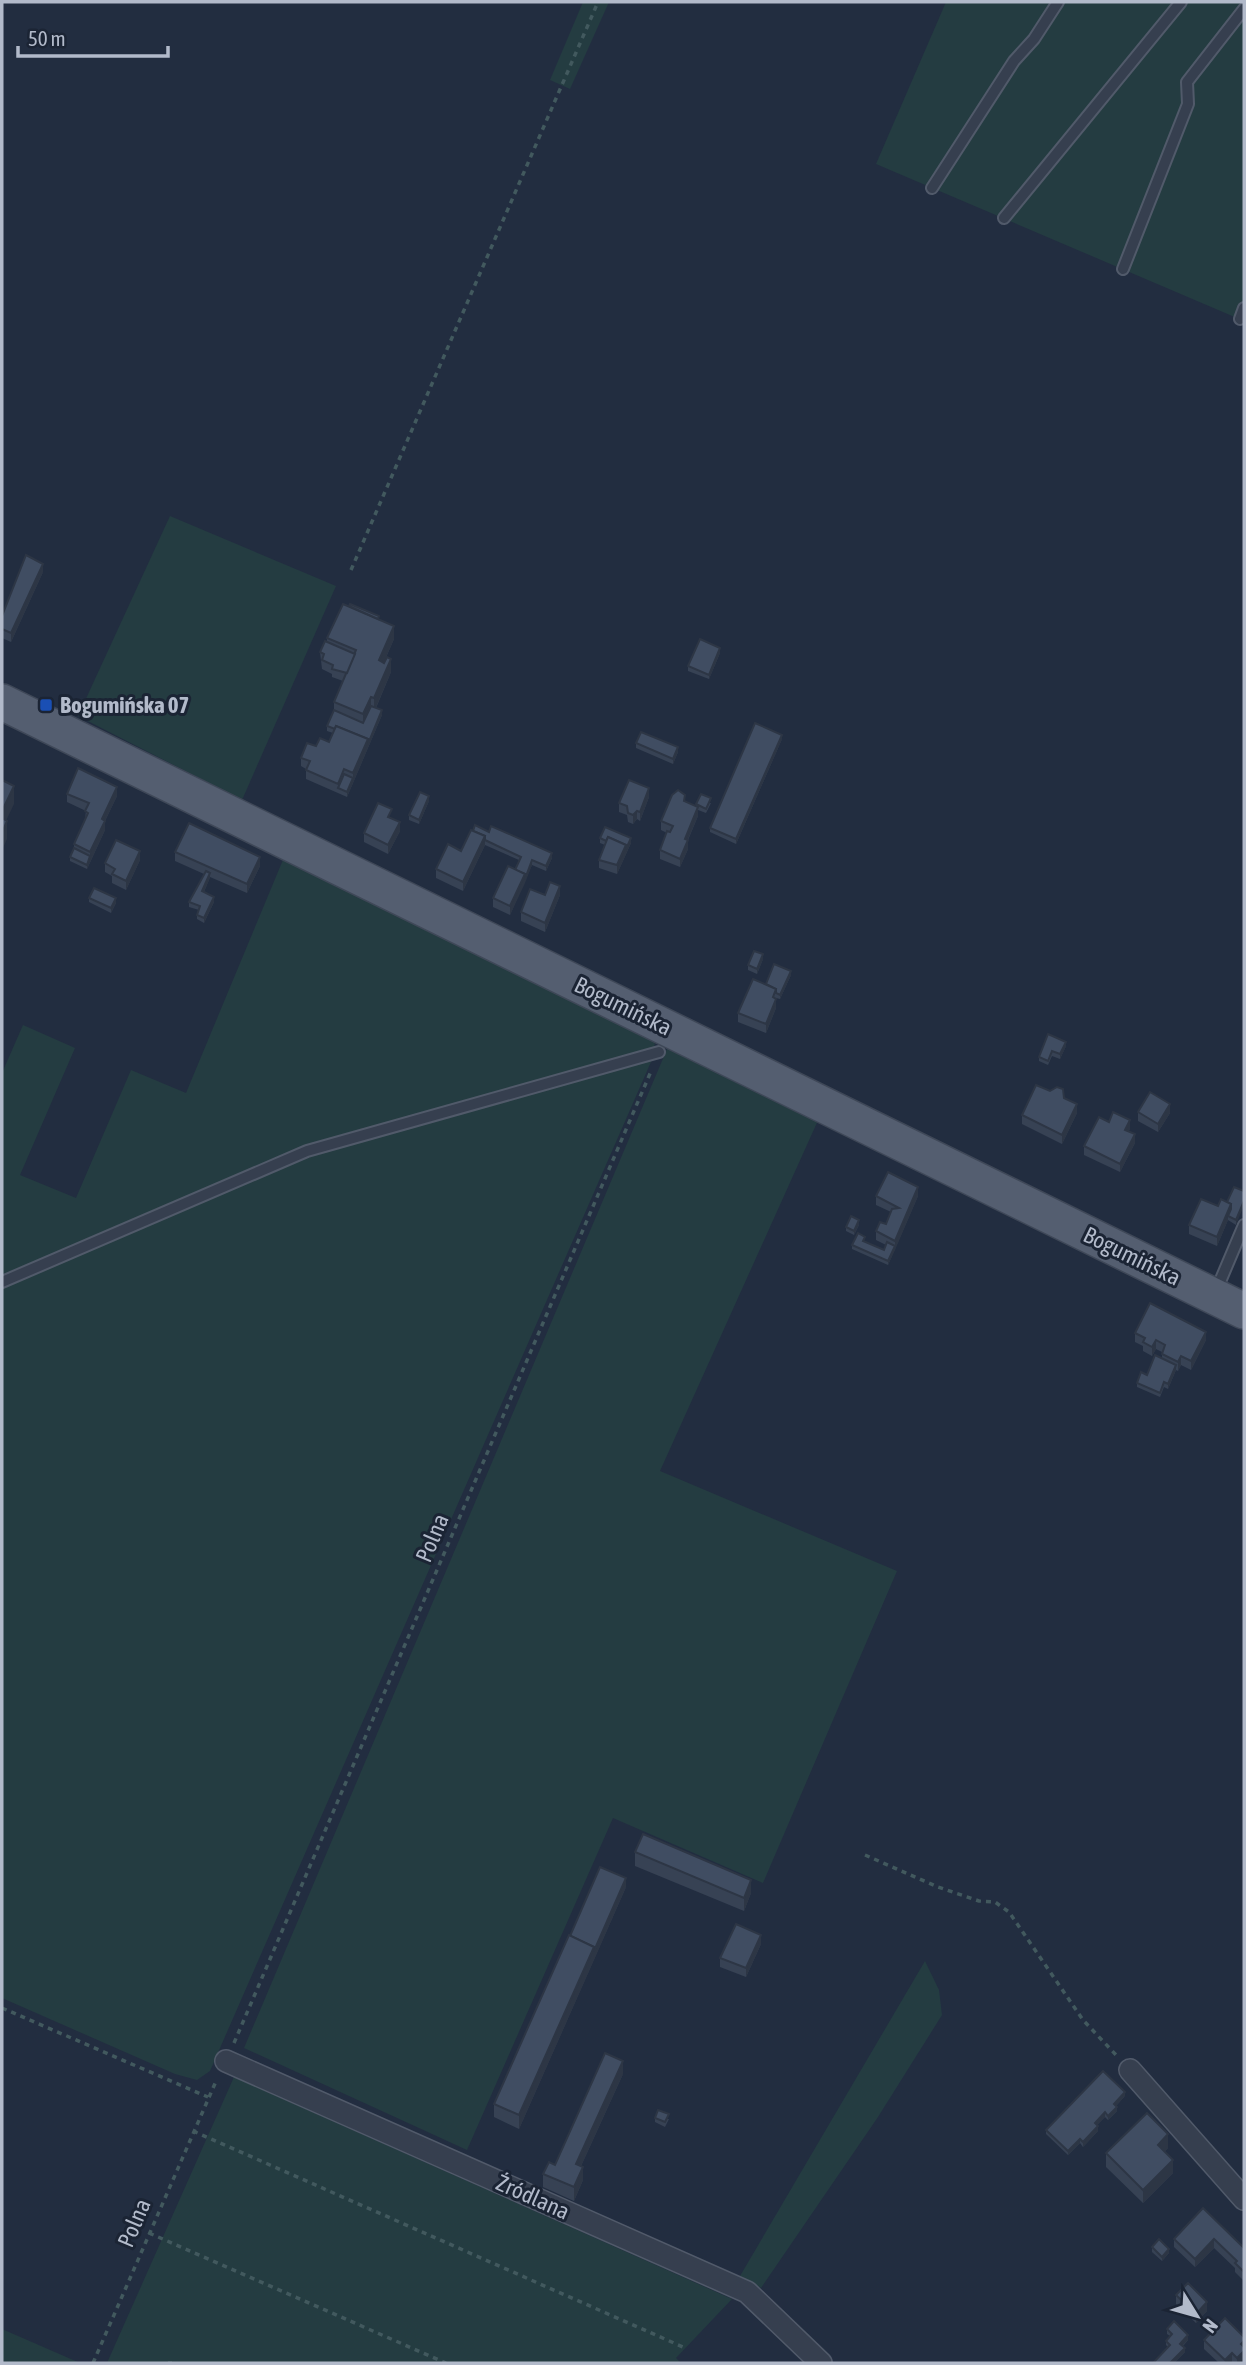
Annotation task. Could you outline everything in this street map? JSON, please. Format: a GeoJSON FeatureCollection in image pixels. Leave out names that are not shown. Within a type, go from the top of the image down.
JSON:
{"type":"FeatureCollection","features":[{"type":"Feature","properties":{"kind":"main road","name":"Bogumińska"},"geometry":{"type":"LineString","coordinates":[[2,702],[1229,1304]]}},
{"type":"Feature","properties":{"kind":"street","name":"Źródlana"},"geometry":{"type":"LineString","coordinates":[[226,2061],[747,2292],[821,2363]]}},
{"type":"Feature","properties":{"kind":"street"},"geometry":{"type":"LineString","coordinates":[[1130,2070],[1244,2199]]}},
{"type":"Feature","properties":{"kind":"lane"},"geometry":{"type":"LineString","coordinates":[[932,188],[1014,61],[1034,39],[1059,2]]}},
{"type":"Feature","properties":{"kind":"lane"},"geometry":{"type":"LineString","coordinates":[[1004,218],[1181,2]]}},
{"type":"Feature","properties":{"kind":"lane"},"geometry":{"type":"LineString","coordinates":[[1123,269],[1188,104],[1187,82],[1244,9]]}},
{"type":"Feature","properties":{"kind":"lane"},"geometry":{"type":"LineString","coordinates":[[2,1282],[307,1151],[659,1052]]}},
{"type":"Feature","properties":{"kind":"lane"},"geometry":{"type":"LineString","coordinates":[[1229,1304],[1244,1225]]}},
{"type":"Feature","properties":{"kind":"path"},"geometry":{"type":"LineString","coordinates":[[351,570],[598,2]]}},
{"type":"Feature","properties":{"kind":"path","name":"Polna"},"geometry":{"type":"LineString","coordinates":[[226,2061],[659,1052]]}},
{"type":"Feature","properties":{"kind":"path"},"geometry":{"type":"LineString","coordinates":[[865,1854],[938,1887],[979,1901],[995,1902],[1009,1912],[1083,2020],[1130,2070]]}},
{"type":"Feature","properties":{"kind":"path","name":"Polna"},"geometry":{"type":"LineString","coordinates":[[2,2008],[208,2097],[93,2363]]}},
{"type":"Feature","properties":{"kind":"path"},"geometry":{"type":"LineString","coordinates":[[193,2132],[683,2347]]}},
{"type":"Feature","properties":{"kind":"path"},"geometry":{"type":"LineString","coordinates":[[149,2233],[446,2363]]}},
{"type":"Feature","properties":{"kind":"green space"},"geometry":{"type":"Polygon","coordinates":[[[583,2],[609,2],[570,89],[550,80],[583,2]]]}},
{"type":"Feature","properties":{"kind":"green space"},"geometry":{"type":"Polygon","coordinates":[[[946,2],[1244,2],[1244,321],[876,164],[946,2]]]}},
{"type":"Feature","properties":{"kind":"green space"},"geometry":{"type":"Polygon","coordinates":[[[170,516],[336,586],[242,800],[78,716],[170,516]]]}},
{"type":"Feature","properties":{"kind":"green space"},"geometry":{"type":"Polygon","coordinates":[[[285,855],[655,1039],[654,1055],[210,2071],[197,2080],[175,2074],[2,1998],[2,1073],[23,1025],[75,1048],[20,1175],[76,1198],[131,1070],[186,1093],[285,855]]]}},
{"type":"Feature","properties":{"kind":"green space"},"geometry":{"type":"Polygon","coordinates":[[[670,1042],[820,1116],[660,1471],[897,1571],[763,1883],[613,1818],[467,2150],[244,2048],[670,1042]]]}},
{"type":"Feature","properties":{"kind":"green space"},"geometry":{"type":"Polygon","coordinates":[[[925,1961],[939,1990],[942,2015],[878,2117],[761,2288],[740,2276],[925,1961]]]}},
{"type":"Feature","properties":{"kind":"green space"},"geometry":{"type":"Polygon","coordinates":[[[234,2077],[732,2299],[676,2358],[681,2363],[107,2363],[234,2077]]]}},
{"type":"Feature","properties":{"kind":"green space"},"geometry":{"type":"Polygon","coordinates":[[[2,2329],[80,2363],[2,2363],[2,2329]]]}},
{"type":"Feature","properties":{"kind":"building"},"geometry":{"type":"Polygon","coordinates":[[[26,555],[43,564],[11,633],[2,629],[2,616],[26,555]]]}},
{"type":"Feature","properties":{"kind":"building"},"geometry":{"type":"Polygon","coordinates":[[[343,604],[394,626],[379,660],[384,663],[387,657],[391,659],[374,698],[371,697],[363,714],[334,702],[356,650],[327,638],[343,604]]]}},
{"type":"Feature","properties":{"kind":"building"},"geometry":{"type":"Polygon","coordinates":[[[350,604],[379,616],[378,619],[349,606],[350,604]]]}},
{"type":"Feature","properties":{"kind":"building"},"geometry":{"type":"Polygon","coordinates":[[[700,639],[720,648],[709,675],[688,666],[700,639]]]}},
{"type":"Feature","properties":{"kind":"building"},"geometry":{"type":"Polygon","coordinates":[[[325,641],[355,654],[347,673],[332,669],[333,665],[322,660],[324,654],[320,652],[325,641]]]}},
{"type":"Feature","properties":{"kind":"building"},"geometry":{"type":"Polygon","coordinates":[[[371,706],[382,710],[368,744],[368,739],[336,726],[335,729],[327,726],[334,710],[363,723],[371,706]]]}},
{"type":"Feature","properties":{"kind":"building"},"geometry":{"type":"Polygon","coordinates":[[[755,723],[782,735],[736,839],[710,828],[755,723]]]}},
{"type":"Feature","properties":{"kind":"building"},"geometry":{"type":"Polygon","coordinates":[[[336,726],[368,739],[353,773],[344,769],[338,784],[306,770],[310,761],[301,758],[307,743],[316,746],[320,738],[329,742],[336,726]]]}},
{"type":"Feature","properties":{"kind":"building"},"geometry":{"type":"Polygon","coordinates":[[[641,732],[678,747],[673,759],[636,743],[641,732]]]}},
{"type":"Feature","properties":{"kind":"building"},"geometry":{"type":"Polygon","coordinates":[[[78,768],[117,787],[90,852],[74,844],[88,813],[85,811],[89,803],[67,794],[78,768]]]}},
{"type":"Feature","properties":{"kind":"building"},"geometry":{"type":"Polygon","coordinates":[[[344,774],[353,778],[347,792],[338,788],[344,774]]]}},
{"type":"Feature","properties":{"kind":"building"},"geometry":{"type":"Polygon","coordinates":[[[2,780],[14,786],[2,811],[2,780]]]}},
{"type":"Feature","properties":{"kind":"building"},"geometry":{"type":"Polygon","coordinates":[[[629,780],[649,788],[640,812],[637,811],[633,815],[628,813],[627,806],[619,803],[629,780]]]}},
{"type":"Feature","properties":{"kind":"building"},"geometry":{"type":"Polygon","coordinates":[[[678,790],[685,795],[684,801],[698,807],[680,859],[660,850],[667,831],[670,832],[673,826],[661,821],[672,795],[678,790]]]}},
{"type":"Feature","properties":{"kind":"building"},"geometry":{"type":"Polygon","coordinates":[[[420,792],[429,796],[419,820],[409,815],[420,792]]]}},
{"type":"Feature","properties":{"kind":"building"},"geometry":{"type":"Polygon","coordinates":[[[701,794],[711,798],[706,809],[696,804],[701,794]]]}},
{"type":"Feature","properties":{"kind":"building"},"geometry":{"type":"Polygon","coordinates":[[[378,803],[392,809],[388,817],[400,822],[388,845],[364,833],[378,803]]]}},
{"type":"Feature","properties":{"kind":"building"},"geometry":{"type":"Polygon","coordinates":[[[2,818],[7,821],[2,833],[2,818]]]}},
{"type":"Feature","properties":{"kind":"building"},"geometry":{"type":"Polygon","coordinates":[[[189,823],[260,857],[247,884],[175,852],[189,823]]]}},
{"type":"Feature","properties":{"kind":"building"},"geometry":{"type":"Polygon","coordinates":[[[475,825],[489,832],[491,826],[552,853],[546,866],[532,860],[525,879],[525,874],[515,870],[521,857],[485,840],[485,836],[473,831],[475,825]]]}},
{"type":"Feature","properties":{"kind":"building"},"geometry":{"type":"Polygon","coordinates":[[[605,827],[631,838],[626,849],[626,845],[608,837],[606,841],[600,838],[605,827]]]}},
{"type":"Feature","properties":{"kind":"building"},"geometry":{"type":"Polygon","coordinates":[[[471,830],[485,836],[463,882],[436,869],[448,844],[461,851],[471,830]]]}},
{"type":"Feature","properties":{"kind":"building"},"geometry":{"type":"Polygon","coordinates":[[[608,837],[626,845],[617,865],[599,860],[608,837]]]}},
{"type":"Feature","properties":{"kind":"building"},"geometry":{"type":"Polygon","coordinates":[[[116,840],[140,851],[126,881],[112,874],[115,869],[105,863],[116,840]]]}},
{"type":"Feature","properties":{"kind":"building"},"geometry":{"type":"Polygon","coordinates":[[[74,848],[90,856],[87,865],[70,857],[74,848]]]}},
{"type":"Feature","properties":{"kind":"building"},"geometry":{"type":"Polygon","coordinates":[[[508,866],[525,874],[510,906],[493,898],[508,866]]]}},
{"type":"Feature","properties":{"kind":"building"},"geometry":{"type":"Polygon","coordinates":[[[206,871],[210,873],[202,891],[214,897],[204,918],[197,915],[200,906],[189,902],[206,871]]]}},
{"type":"Feature","properties":{"kind":"building"},"geometry":{"type":"Polygon","coordinates":[[[550,882],[560,886],[545,923],[521,912],[530,889],[545,895],[550,882]]]}},
{"type":"Feature","properties":{"kind":"building"},"geometry":{"type":"Polygon","coordinates":[[[94,888],[116,898],[111,908],[89,898],[94,888]]]}},
{"type":"Feature","properties":{"kind":"building"},"geometry":{"type":"Polygon","coordinates":[[[754,951],[763,954],[757,969],[748,965],[754,951]]]}},
{"type":"Feature","properties":{"kind":"building"},"geometry":{"type":"Polygon","coordinates":[[[774,964],[791,971],[780,995],[776,993],[776,989],[766,984],[774,964]]]}},
{"type":"Feature","properties":{"kind":"building"},"geometry":{"type":"Polygon","coordinates":[[[753,979],[776,989],[773,997],[776,999],[766,1024],[738,1013],[753,979]]]}},
{"type":"Feature","properties":{"kind":"building"},"geometry":{"type":"Polygon","coordinates":[[[1048,1034],[1066,1042],[1060,1054],[1052,1051],[1048,1061],[1039,1057],[1048,1034]]]}},
{"type":"Feature","properties":{"kind":"building"},"geometry":{"type":"Polygon","coordinates":[[[1036,1085],[1050,1091],[1057,1087],[1063,1089],[1064,1098],[1077,1104],[1062,1135],[1022,1115],[1036,1085]]]}},
{"type":"Feature","properties":{"kind":"building"},"geometry":{"type":"Polygon","coordinates":[[[1150,1092],[1170,1104],[1158,1124],[1138,1112],[1150,1092]]]}},
{"type":"Feature","properties":{"kind":"building"},"geometry":{"type":"Polygon","coordinates":[[[1113,1112],[1130,1120],[1125,1130],[1135,1134],[1120,1164],[1084,1146],[1099,1117],[1109,1122],[1113,1112]]]}},
{"type":"Feature","properties":{"kind":"building"},"geometry":{"type":"Polygon","coordinates":[[[888,1172],[918,1187],[895,1241],[876,1231],[880,1222],[886,1224],[892,1209],[899,1208],[876,1196],[888,1172]]]}},
{"type":"Feature","properties":{"kind":"building"},"geometry":{"type":"Polygon","coordinates":[[[1234,1187],[1244,1191],[1244,1201],[1236,1220],[1228,1216],[1231,1204],[1227,1202],[1234,1187]]]}},
{"type":"Feature","properties":{"kind":"building"},"geometry":{"type":"Polygon","coordinates":[[[1201,1199],[1218,1206],[1221,1199],[1231,1204],[1217,1237],[1189,1225],[1201,1199]]]}},
{"type":"Feature","properties":{"kind":"building"},"geometry":{"type":"Polygon","coordinates":[[[851,1216],[859,1220],[854,1231],[846,1227],[851,1216]]]}},
{"type":"Feature","properties":{"kind":"building"},"geometry":{"type":"Polygon","coordinates":[[[858,1233],[865,1237],[863,1241],[884,1250],[887,1242],[895,1246],[888,1261],[852,1245],[858,1233]]]}},
{"type":"Feature","properties":{"kind":"building"},"geometry":{"type":"Polygon","coordinates":[[[1150,1303],[1206,1332],[1191,1361],[1181,1356],[1178,1362],[1162,1354],[1165,1345],[1156,1340],[1152,1347],[1143,1342],[1145,1338],[1135,1333],[1150,1303]]]}},
{"type":"Feature","properties":{"kind":"building"},"geometry":{"type":"Polygon","coordinates":[[[1155,1355],[1176,1365],[1168,1384],[1164,1382],[1160,1393],[1137,1383],[1141,1372],[1147,1375],[1155,1355]]]}},
{"type":"Feature","properties":{"kind":"building"},"geometry":{"type":"Polygon","coordinates":[[[643,1834],[751,1880],[744,1898],[635,1852],[643,1834]]]}},
{"type":"Feature","properties":{"kind":"building"},"geometry":{"type":"Polygon","coordinates":[[[600,1867],[626,1878],[594,1951],[594,1947],[570,1936],[600,1867]]]}},
{"type":"Feature","properties":{"kind":"building"},"geometry":{"type":"Polygon","coordinates":[[[736,1924],[761,1935],[746,1968],[720,1958],[736,1924]]]}},
{"type":"Feature","properties":{"kind":"building"},"geometry":{"type":"Polygon","coordinates":[[[569,1935],[594,1947],[519,2115],[494,2104],[569,1935]]]}},
{"type":"Feature","properties":{"kind":"building"},"geometry":{"type":"Polygon","coordinates":[[[605,2053],[623,2061],[576,2164],[583,2167],[574,2187],[543,2174],[549,2162],[555,2165],[605,2053]]]}},
{"type":"Feature","properties":{"kind":"building"},"geometry":{"type":"Polygon","coordinates":[[[1103,2071],[1125,2092],[1114,2104],[1117,2107],[1108,2116],[1105,2112],[1095,2123],[1098,2126],[1083,2142],[1080,2139],[1068,2151],[1046,2130],[1103,2071]]]}},
{"type":"Feature","properties":{"kind":"building"},"geometry":{"type":"Polygon","coordinates":[[[658,2110],[669,2114],[665,2122],[655,2118],[658,2110]]]}},
{"type":"Feature","properties":{"kind":"building"},"geometry":{"type":"Polygon","coordinates":[[[1147,2113],[1168,2134],[1158,2145],[1173,2160],[1143,2190],[1106,2153],[1147,2113]]]}},
{"type":"Feature","properties":{"kind":"building"},"geometry":{"type":"Polygon","coordinates":[[[1203,2208],[1244,2248],[1244,2272],[1235,2263],[1237,2261],[1214,2239],[1195,2259],[1174,2239],[1203,2208]]]}},
{"type":"Feature","properties":{"kind":"building"},"geometry":{"type":"Polygon","coordinates":[[[1159,2239],[1169,2249],[1162,2257],[1152,2247],[1159,2239]]]}},
{"type":"Feature","properties":{"kind":"building"},"geometry":{"type":"Polygon","coordinates":[[[1188,2283],[1207,2302],[1196,2314],[1176,2295],[1188,2283]]]}},
{"type":"Feature","properties":{"kind":"building"},"geometry":{"type":"Polygon","coordinates":[[[1225,2318],[1244,2337],[1241,2344],[1244,2351],[1237,2358],[1232,2353],[1225,2360],[1204,2340],[1225,2318]]]}},
{"type":"Feature","properties":{"kind":"building"},"geometry":{"type":"Polygon","coordinates":[[[1174,2321],[1188,2335],[1180,2344],[1185,2348],[1170,2363],[1155,2363],[1170,2345],[1166,2341],[1172,2334],[1167,2329],[1174,2321]]]}},
{"type":"Feature","properties":{"kind":"place","name":"Bogumińska 07"},"geometry":{"type":"Point","coordinates":[46,705]}}]}
